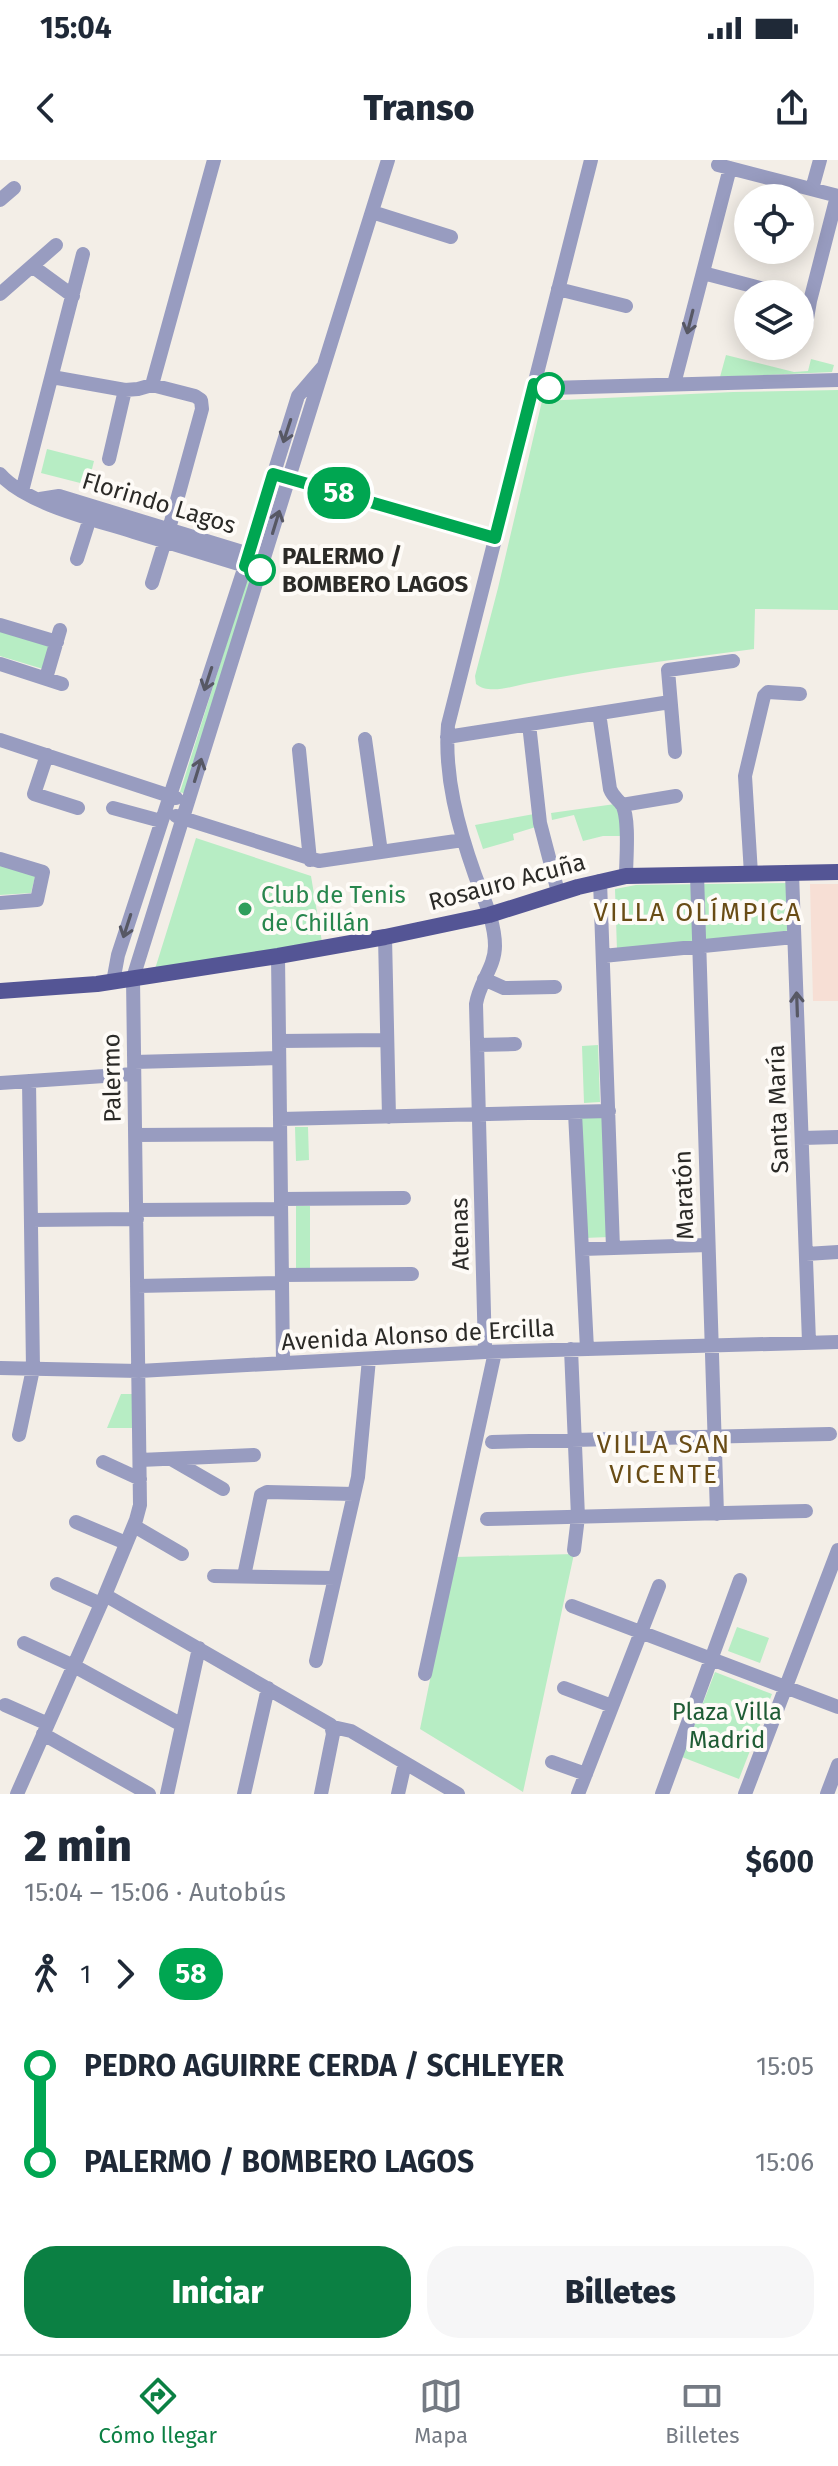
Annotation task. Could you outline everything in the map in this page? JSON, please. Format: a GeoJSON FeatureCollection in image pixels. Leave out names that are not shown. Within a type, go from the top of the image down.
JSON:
{"type":"FeatureCollection","features":[{"type":"Feature","properties":{"kind":"main road","name":"Rosauro Acuña"},"geometry":{"type":"LineString","coordinates":[[0,991],[113,982],[385,937],[489,915],[558,892],[626,876],[838,872]]}},
{"type":"Feature","properties":{"kind":"street"},"geometry":{"type":"LineString","coordinates":[[152,385],[214,160]]}},
{"type":"Feature","properties":{"kind":"street","name":"Palermo"},"geometry":{"type":"LineString","coordinates":[[17,1794],[103,1600],[140,1505],[133,978],[388,160]]}},
{"type":"Feature","properties":{"kind":"street","name":"Atenas"},"geometry":{"type":"LineString","coordinates":[[425,1674],[490,1352],[476,1004],[495,949],[489,915],[463,840],[453,799],[447,737],[450,714],[591,160]]}},
{"type":"Feature","properties":{"kind":"street"},"geometry":{"type":"LineString","coordinates":[[813,184],[820,160]]}},
{"type":"Feature","properties":{"kind":"street"},"geometry":{"type":"LineString","coordinates":[[674,384],[703,273],[724,166],[793,184]]}},
{"type":"Feature","properties":{"kind":"street"},"geometry":{"type":"LineString","coordinates":[[0,200],[14,188]]}},
{"type":"Feature","properties":{"kind":"street"},"geometry":{"type":"LineString","coordinates":[[811,280],[838,196],[814,190]]}},
{"type":"Feature","properties":{"kind":"street"},"geometry":{"type":"LineString","coordinates":[[372,212],[451,237]]}},
{"type":"Feature","properties":{"kind":"street"},"geometry":{"type":"LineString","coordinates":[[0,294],[56,245]]}},
{"type":"Feature","properties":{"kind":"street"},"geometry":{"type":"LineString","coordinates":[[22,491],[83,254]]}},
{"type":"Feature","properties":{"kind":"street"},"geometry":{"type":"LineString","coordinates":[[32,266],[73,296]]}},
{"type":"Feature","properties":{"kind":"street"},"geometry":{"type":"LineString","coordinates":[[703,273],[734,281]]}},
{"type":"Feature","properties":{"kind":"street"},"geometry":{"type":"LineString","coordinates":[[558,289],[626,306]]}},
{"type":"Feature","properties":{"kind":"street","name":"Palermo"},"geometry":{"type":"LineString","coordinates":[[113,982],[118,955],[298,396],[325,365]]}},
{"type":"Feature","properties":{"kind":"street"},"geometry":{"type":"LineString","coordinates":[[52,377],[125,390],[152,385],[201,400],[202,409],[152,583]]}},
{"type":"Feature","properties":{"kind":"street"},"geometry":{"type":"LineString","coordinates":[[534,384],[549,388],[838,380]]}},
{"type":"Feature","properties":{"kind":"street"},"geometry":{"type":"LineString","coordinates":[[109,459],[125,390]]}},
{"type":"Feature","properties":{"kind":"street","name":"Florindo Lagos"},"geometry":{"type":"LineString","coordinates":[[0,474],[7,482],[55,508],[167,535]]}},
{"type":"Feature","properties":{"kind":"street"},"geometry":{"type":"LineString","coordinates":[[273,474],[495,538]]}},
{"type":"Feature","properties":{"kind":"street","name":"Florindo Lagos"},"geometry":{"type":"LineString","coordinates":[[40,499],[59,496],[167,535],[262,564]]}},
{"type":"Feature","properties":{"kind":"street"},"geometry":{"type":"LineString","coordinates":[[77,559],[90,518]]}},
{"type":"Feature","properties":{"kind":"street"},"geometry":{"type":"LineString","coordinates":[[0,625],[58,636],[46,678]]}},
{"type":"Feature","properties":{"kind":"street"},"geometry":{"type":"LineString","coordinates":[[675,752],[668,670],[733,661]]}},
{"type":"Feature","properties":{"kind":"street"},"geometry":{"type":"LineString","coordinates":[[0,664],[62,684]]}},
{"type":"Feature","properties":{"kind":"street"},"geometry":{"type":"LineString","coordinates":[[751,874],[745,776],[764,696],[768,692],[800,694]]}},
{"type":"Feature","properties":{"kind":"street"},"geometry":{"type":"LineString","coordinates":[[447,737],[670,702]]}},
{"type":"Feature","properties":{"kind":"street"},"geometry":{"type":"LineString","coordinates":[[599,713],[610,789],[622,805],[627,832],[626,876]]}},
{"type":"Feature","properties":{"kind":"street"},"geometry":{"type":"LineString","coordinates":[[529,724],[540,823],[558,892]]}},
{"type":"Feature","properties":{"kind":"street"},"geometry":{"type":"LineString","coordinates":[[365,739],[381,852]]}},
{"type":"Feature","properties":{"kind":"street"},"geometry":{"type":"LineString","coordinates":[[0,740],[188,802]]}},
{"type":"Feature","properties":{"kind":"street"},"geometry":{"type":"LineString","coordinates":[[299,750],[310,860]]}},
{"type":"Feature","properties":{"kind":"street"},"geometry":{"type":"LineString","coordinates":[[47,755],[34,794],[78,808]]}},
{"type":"Feature","properties":{"kind":"street"},"geometry":{"type":"LineString","coordinates":[[622,805],[676,796]]}},
{"type":"Feature","properties":{"kind":"street"},"geometry":{"type":"LineString","coordinates":[[113,808],[183,819],[319,861],[463,840]]}},
{"type":"Feature","properties":{"kind":"street"},"geometry":{"type":"LineString","coordinates":[[0,859],[43,872],[37,900],[0,903]]}},
{"type":"Feature","properties":{"kind":"street","name":"Santa María"},"geometry":{"type":"LineString","coordinates":[[792,873],[809,1342]]}},
{"type":"Feature","properties":{"kind":"street","name":"Maratón"},"geometry":{"type":"LineString","coordinates":[[697,874],[717,1514]]}},
{"type":"Feature","properties":{"kind":"street"},"geometry":{"type":"LineString","coordinates":[[600,881],[613,1248]]}},
{"type":"Feature","properties":{"kind":"street"},"geometry":{"type":"LineString","coordinates":[[385,937],[389,1117]]}},
{"type":"Feature","properties":{"kind":"street"},"geometry":{"type":"LineString","coordinates":[[603,956],[794,937]]}},
{"type":"Feature","properties":{"kind":"street"},"geometry":{"type":"LineString","coordinates":[[278,956],[283,1363]]}},
{"type":"Feature","properties":{"kind":"street"},"geometry":{"type":"LineString","coordinates":[[484,979],[504,988],[555,987]]}},
{"type":"Feature","properties":{"kind":"street"},"geometry":{"type":"LineString","coordinates":[[279,1041],[387,1040]]}},
{"type":"Feature","properties":{"kind":"street"},"geometry":{"type":"LineString","coordinates":[[477,1045],[515,1044]]}},
{"type":"Feature","properties":{"kind":"street"},"geometry":{"type":"LineString","coordinates":[[0,1083],[134,1068],[279,1058]]}},
{"type":"Feature","properties":{"kind":"street"},"geometry":{"type":"LineString","coordinates":[[19,1435],[33,1369],[29,1081]]}},
{"type":"Feature","properties":{"kind":"street"},"geometry":{"type":"LineString","coordinates":[[135,1135],[389,1117],[609,1111]]}},
{"type":"Feature","properties":{"kind":"street"},"geometry":{"type":"LineString","coordinates":[[575,1113],[587,1349]]}},
{"type":"Feature","properties":{"kind":"street"},"geometry":{"type":"LineString","coordinates":[[802,1138],[838,1137]]}},
{"type":"Feature","properties":{"kind":"street"},"geometry":{"type":"LineString","coordinates":[[31,1220],[404,1198]]}},
{"type":"Feature","properties":{"kind":"street"},"geometry":{"type":"LineString","coordinates":[[582,1249],[708,1245]]}},
{"type":"Feature","properties":{"kind":"street"},"geometry":{"type":"LineString","coordinates":[[806,1254],[838,1252]]}},
{"type":"Feature","properties":{"kind":"street"},"geometry":{"type":"LineString","coordinates":[[137,1286],[412,1274]]}},
{"type":"Feature","properties":{"kind":"street","name":"Avenida Alonso de Ercilla"},"geometry":{"type":"LineString","coordinates":[[0,1368],[139,1371],[490,1352],[838,1342]]}},
{"type":"Feature","properties":{"kind":"street"},"geometry":{"type":"LineString","coordinates":[[571,1349],[578,1517],[574,1550]]}},
{"type":"Feature","properties":{"kind":"street"},"geometry":{"type":"LineString","coordinates":[[316,1661],[354,1494],[363,1439],[369,1359]]}},
{"type":"Feature","properties":{"kind":"street"},"geometry":{"type":"LineString","coordinates":[[492,1442],[830,1434]]}},
{"type":"Feature","properties":{"kind":"street"},"geometry":{"type":"LineString","coordinates":[[140,1460],[254,1455]]}},
{"type":"Feature","properties":{"kind":"street"},"geometry":{"type":"LineString","coordinates":[[171,1459],[223,1489]]}},
{"type":"Feature","properties":{"kind":"street"},"geometry":{"type":"LineString","coordinates":[[103,1462],[140,1479]]}},
{"type":"Feature","properties":{"kind":"street"},"geometry":{"type":"LineString","coordinates":[[244,1576],[261,1495],[267,1492],[354,1494]]}},
{"type":"Feature","properties":{"kind":"street"},"geometry":{"type":"LineString","coordinates":[[487,1519],[806,1511]]}},
{"type":"Feature","properties":{"kind":"street"},"geometry":{"type":"LineString","coordinates":[[76,1522],[126,1543]]}},
{"type":"Feature","properties":{"kind":"street"},"geometry":{"type":"LineString","coordinates":[[134,1526],[182,1554]]}},
{"type":"Feature","properties":{"kind":"street"},"geometry":{"type":"LineString","coordinates":[[745,1794],[838,1550]]}},
{"type":"Feature","properties":{"kind":"street"},"geometry":{"type":"LineString","coordinates":[[214,1576],[335,1578]]}},
{"type":"Feature","properties":{"kind":"street"},"geometry":{"type":"LineString","coordinates":[[662,1794],[740,1580]]}},
{"type":"Feature","properties":{"kind":"street"},"geometry":{"type":"LineString","coordinates":[[57,1584],[103,1600],[199,1648],[333,1727],[351,1731],[458,1794]]}},
{"type":"Feature","properties":{"kind":"street"},"geometry":{"type":"LineString","coordinates":[[578,1794],[659,1586]]}},
{"type":"Feature","properties":{"kind":"street"},"geometry":{"type":"LineString","coordinates":[[572,1606],[838,1707]]}},
{"type":"Feature","properties":{"kind":"street"},"geometry":{"type":"LineString","coordinates":[[24,1643],[74,1666],[182,1725]]}},
{"type":"Feature","properties":{"kind":"street"},"geometry":{"type":"LineString","coordinates":[[167,1794],[199,1648]]}},
{"type":"Feature","properties":{"kind":"street"},"geometry":{"type":"LineString","coordinates":[[244,1794],[268,1688]]}},
{"type":"Feature","properties":{"kind":"street"},"geometry":{"type":"LineString","coordinates":[[564,1688],[612,1706]]}},
{"type":"Feature","properties":{"kind":"street"},"geometry":{"type":"LineString","coordinates":[[5,1705],[149,1794]]}},
{"type":"Feature","properties":{"kind":"street"},"geometry":{"type":"LineString","coordinates":[[321,1794],[333,1727]]}},
{"type":"Feature","properties":{"kind":"street"},"geometry":{"type":"LineString","coordinates":[[552,1762],[586,1774]]}},
{"type":"Feature","properties":{"kind":"street"},"geometry":{"type":"LineString","coordinates":[[398,1794],[405,1763]]}},
{"type":"Feature","properties":{"kind":"street"},"geometry":{"type":"LineString","coordinates":[[827,1794],[838,1765]]}},
{"type":"Feature","properties":{"kind":"shaded area"},"geometry":{"type":"Polygon","coordinates":[[[810,884],[838,884],[838,1001],[813,1001],[810,884]]]}},
{"type":"Feature","properties":{"kind":"green space"},"geometry":{"type":"Polygon","coordinates":[[[726,355],[734,357],[734,360],[794,372],[808,371],[811,360],[834,365],[832,372],[720,377],[726,355]]]}},
{"type":"Feature","properties":{"kind":"green space"},"geometry":{"type":"Polygon","coordinates":[[[838,390],[838,610],[755,609],[754,649],[613,668],[501,689],[488,689],[476,684],[475,676],[542,401],[838,390]]]}},
{"type":"Feature","properties":{"kind":"green space"},"geometry":{"type":"Polygon","coordinates":[[[47,449],[94,461],[88,485],[41,473],[47,449]]]}},
{"type":"Feature","properties":{"kind":"green space"},"geometry":{"type":"Polygon","coordinates":[[[248,575],[257,578],[189,795],[180,792],[248,575]]]}},
{"type":"Feature","properties":{"kind":"green space"},"geometry":{"type":"Polygon","coordinates":[[[0,628],[50,644],[43,669],[0,656],[0,628]]]}},
{"type":"Feature","properties":{"kind":"green space"},"geometry":{"type":"Polygon","coordinates":[[[615,804],[620,810],[621,836],[583,841],[574,815],[552,820],[551,813],[615,804]]]}},
{"type":"Feature","properties":{"kind":"green space"},"geometry":{"type":"Polygon","coordinates":[[[534,814],[539,826],[513,834],[514,840],[483,849],[475,825],[534,814]]]}},
{"type":"Feature","properties":{"kind":"green space","name":"Club de Tenis de Chillán"},"geometry":{"type":"Polygon","coordinates":[[[196,838],[311,876],[322,942],[155,969],[196,838]]]}},
{"type":"Feature","properties":{"kind":"green space"},"geometry":{"type":"Polygon","coordinates":[[[0,863],[36,873],[31,893],[0,895],[0,863]]]}},
{"type":"Feature","properties":{"kind":"green space"},"geometry":{"type":"Polygon","coordinates":[[[791,883],[794,930],[617,951],[615,889],[636,885],[791,883]]]}},
{"type":"Feature","properties":{"kind":"green space"},"geometry":{"type":"Polygon","coordinates":[[[598,1045],[600,1102],[584,1103],[582,1046],[598,1045]]]}},
{"type":"Feature","properties":{"kind":"green space"},"geometry":{"type":"Polygon","coordinates":[[[605,1117],[609,1237],[584,1238],[580,1118],[605,1117]]]}},
{"type":"Feature","properties":{"kind":"green space"},"geometry":{"type":"Polygon","coordinates":[[[295,1127],[308,1127],[309,1160],[296,1161],[295,1127]]]}},
{"type":"Feature","properties":{"kind":"green space"},"geometry":{"type":"Polygon","coordinates":[[[296,1206],[310,1206],[310,1269],[296,1269],[296,1206]]]}},
{"type":"Feature","properties":{"kind":"green space"},"geometry":{"type":"Polygon","coordinates":[[[121,1394],[135,1394],[135,1428],[107,1428],[121,1394]]]}},
{"type":"Feature","properties":{"kind":"green space"},"geometry":{"type":"Polygon","coordinates":[[[574,1554],[523,1792],[420,1729],[455,1557],[574,1554]]]}},
{"type":"Feature","properties":{"kind":"green space"},"geometry":{"type":"Polygon","coordinates":[[[737,1627],[769,1638],[760,1663],[728,1651],[737,1627]]]}},
{"type":"Feature","properties":{"kind":"green space","name":"Plaza Villa Madrid"},"geometry":{"type":"Polygon","coordinates":[[[715,1672],[772,1694],[739,1779],[682,1757],[715,1672]]]}},
{"type":"Feature","properties":{"kind":"bus line","name":"58"},"geometry":{"type":"LineString","coordinates":[[260,570],[245,566],[273,474],[495,538],[534,384],[549,388]]}},
{"type":"Feature","properties":{"kind":"place","name":"PALERMO / BOMBERO LAGOS"},"geometry":{"type":"Point","coordinates":[260,570]}},
{"type":"Feature","properties":{"kind":"place","name":"Club de Tenis de Chillán"},"geometry":{"type":"Point","coordinates":[245,909]}},
{"type":"Feature","properties":{"kind":"district","name":"VILLA OLÍMPICA"},"geometry":{"type":"Point","coordinates":[698,912]}},
{"type":"Feature","properties":{"kind":"district","name":"VILLA SAN VICENTE"},"geometry":{"type":"Point","coordinates":[664,1459]}}]}
